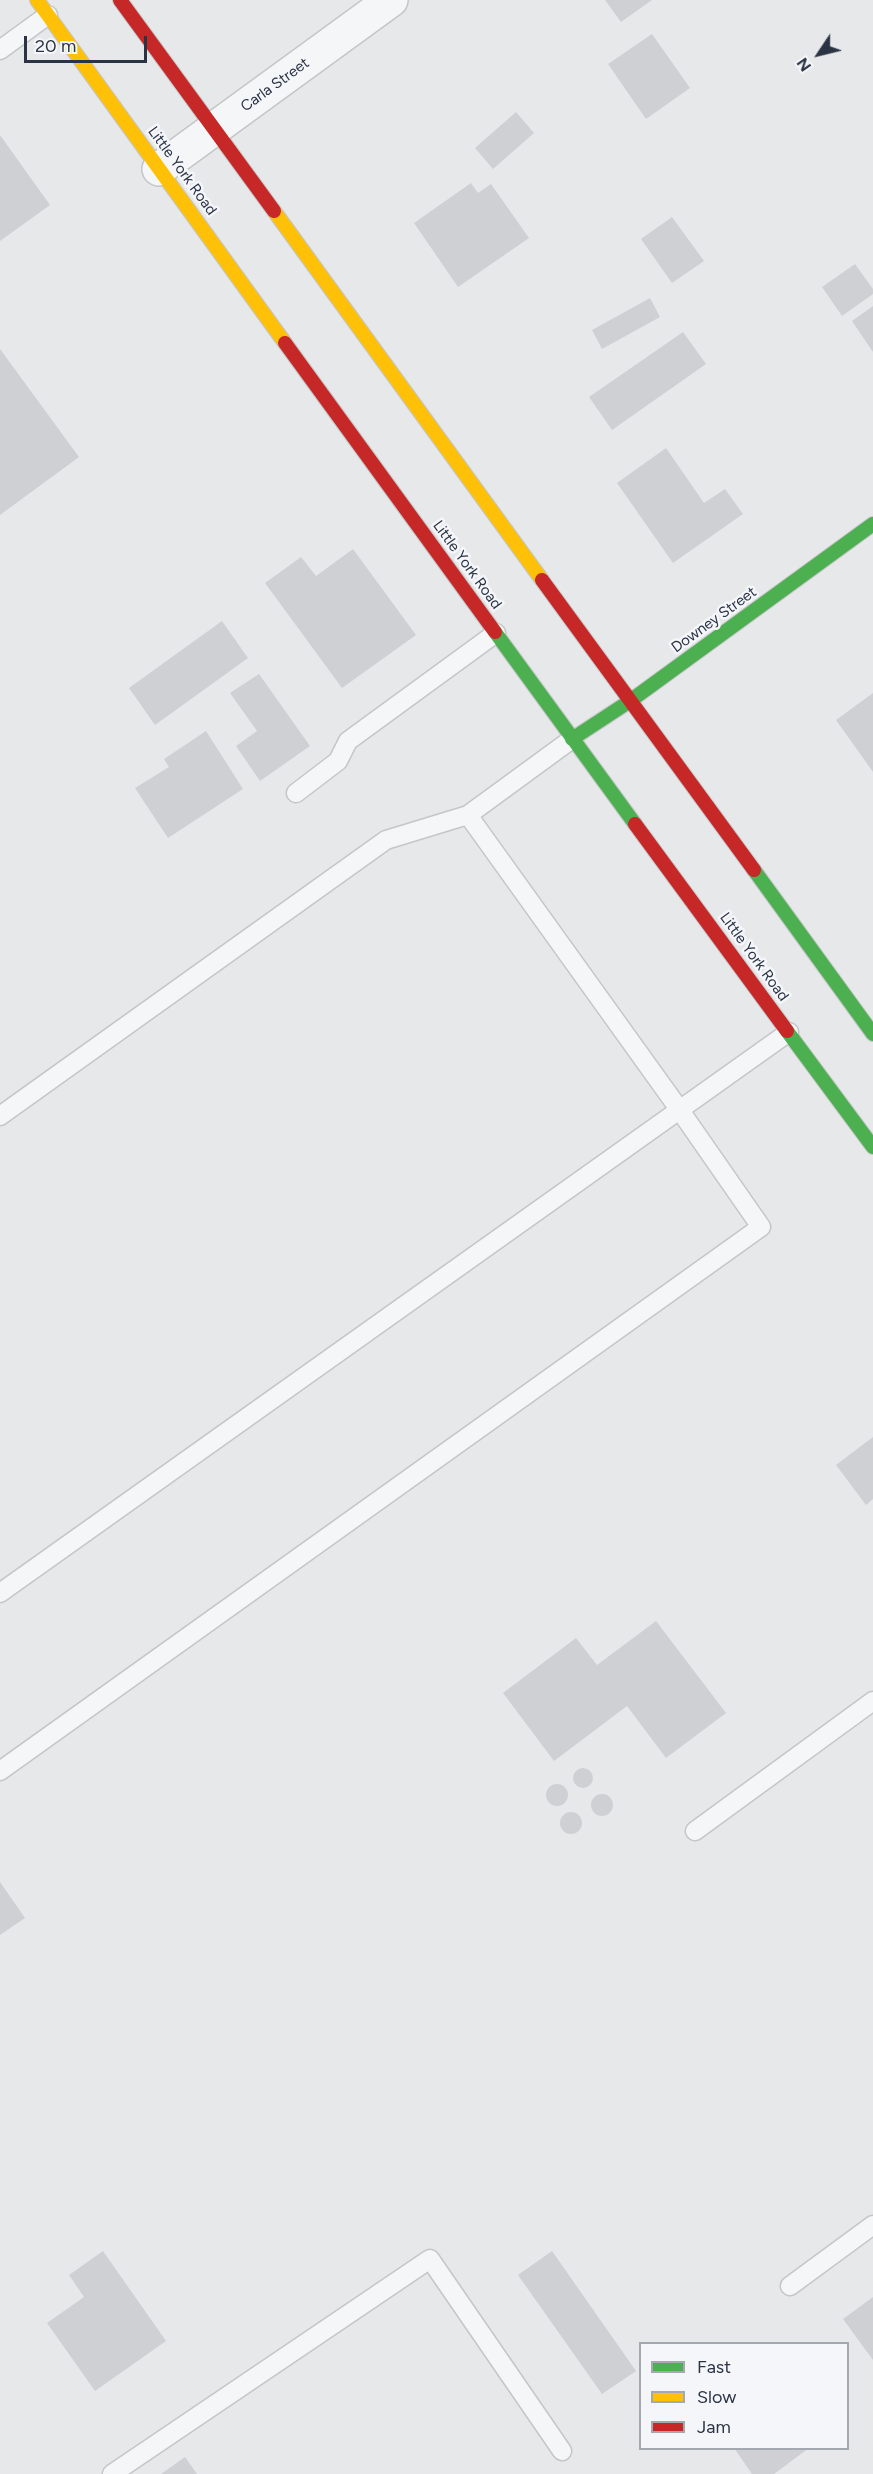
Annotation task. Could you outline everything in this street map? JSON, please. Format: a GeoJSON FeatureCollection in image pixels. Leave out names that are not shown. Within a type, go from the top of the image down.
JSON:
{"type":"FeatureCollection","features":[{"type":"Feature","properties":{"kind":"main road","name":"Little York Road"},"geometry":{"type":"LineString","coordinates":[[37,0],[572,739],[873,1147]]}},
{"type":"Feature","properties":{"kind":"main road"},"geometry":{"type":"LineString","coordinates":[[120,0],[873,1034]]}},
{"type":"Feature","properties":{"kind":"main road","name":"Downey Street"},"geometry":{"type":"LineString","coordinates":[[572,739],[630,701],[873,524]]}},
{"type":"Feature","properties":{"kind":"street","name":"Carla Street"},"geometry":{"type":"LineString","coordinates":[[159,169],[391,0]]}},
{"type":"Feature","properties":{"kind":"lane"},"geometry":{"type":"LineString","coordinates":[[0,50],[48,15]]}},
{"type":"Feature","properties":{"kind":"lane"},"geometry":{"type":"LineString","coordinates":[[296,793],[338,761],[348,741],[496,633]]}},
{"type":"Feature","properties":{"kind":"lane"},"geometry":{"type":"LineString","coordinates":[[0,1116],[386,840],[468,815],[572,739]]}},
{"type":"Feature","properties":{"kind":"lane"},"geometry":{"type":"LineString","coordinates":[[0,1771],[761,1227],[680,1109],[468,815]]}},
{"type":"Feature","properties":{"kind":"lane"},"geometry":{"type":"LineString","coordinates":[[0,1593],[789,1032]]}},
{"type":"Feature","properties":{"kind":"lane"},"geometry":{"type":"LineString","coordinates":[[695,1831],[873,1701]]}},
{"type":"Feature","properties":{"kind":"lane"},"geometry":{"type":"LineString","coordinates":[[790,2286],[873,2225]]}},
{"type":"Feature","properties":{"kind":"lane"},"geometry":{"type":"LineString","coordinates":[[112,2474],[430,2259],[562,2451]]}},
{"type":"Feature","properties":{"kind":"building"},"geometry":{"type":"Polygon","coordinates":[[[605,0],[652,0],[621,22],[605,0]]]}},
{"type":"Feature","properties":{"kind":"building"},"geometry":{"type":"Polygon","coordinates":[[[652,34],[690,88],[646,119],[608,64],[652,34]]]}},
{"type":"Feature","properties":{"kind":"building"},"geometry":{"type":"Polygon","coordinates":[[[516,112],[534,133],[493,169],[475,148],[516,112]]]}},
{"type":"Feature","properties":{"kind":"building"},"geometry":{"type":"Polygon","coordinates":[[[0,135],[50,205],[0,241],[0,135]]]}},
{"type":"Feature","properties":{"kind":"building"},"geometry":{"type":"Polygon","coordinates":[[[471,183],[478,193],[491,184],[529,238],[458,287],[414,223],[471,183]]]}},
{"type":"Feature","properties":{"kind":"building"},"geometry":{"type":"Polygon","coordinates":[[[672,217],[704,261],[672,283],[641,239],[672,217]]]}},
{"type":"Feature","properties":{"kind":"building"},"geometry":{"type":"Polygon","coordinates":[[[855,264],[873,289],[873,294],[842,316],[822,287],[855,264]]]}},
{"type":"Feature","properties":{"kind":"building"},"geometry":{"type":"Polygon","coordinates":[[[650,298],[660,317],[602,349],[592,330],[650,298]]]}},
{"type":"Feature","properties":{"kind":"building"},"geometry":{"type":"Polygon","coordinates":[[[873,306],[873,352],[852,321],[873,306]]]}},
{"type":"Feature","properties":{"kind":"building"},"geometry":{"type":"Polygon","coordinates":[[[683,332],[706,364],[612,430],[589,397],[683,332]]]}},
{"type":"Feature","properties":{"kind":"building"},"geometry":{"type":"Polygon","coordinates":[[[0,349],[79,457],[0,515],[0,349]]]}},
{"type":"Feature","properties":{"kind":"building"},"geometry":{"type":"Polygon","coordinates":[[[666,448],[704,503],[725,489],[743,514],[673,563],[617,483],[666,448]]]}},
{"type":"Feature","properties":{"kind":"building"},"geometry":{"type":"Polygon","coordinates":[[[353,549],[416,635],[342,688],[265,583],[301,557],[316,576],[353,549]]]}},
{"type":"Feature","properties":{"kind":"building"},"geometry":{"type":"Polygon","coordinates":[[[222,621],[248,658],[155,725],[129,688],[222,621]]]}},
{"type":"Feature","properties":{"kind":"building"},"geometry":{"type":"Polygon","coordinates":[[[259,674],[310,746],[260,781],[236,746],[257,731],[230,693],[259,674]]]}},
{"type":"Feature","properties":{"kind":"building"},"geometry":{"type":"Polygon","coordinates":[[[873,693],[873,772],[836,720],[873,693]]]}},
{"type":"Feature","properties":{"kind":"building"},"geometry":{"type":"Polygon","coordinates":[[[206,731],[243,789],[168,838],[135,788],[169,767],[164,759],[206,731]]]}},
{"type":"Feature","properties":{"kind":"building"},"geometry":{"type":"Polygon","coordinates":[[[873,1437],[873,1499],[866,1505],[836,1465],[873,1437]]]}},
{"type":"Feature","properties":{"kind":"building"},"geometry":{"type":"Polygon","coordinates":[[[656,1621],[726,1713],[666,1758],[627,1706],[554,1761],[503,1693],[576,1638],[597,1665],[656,1621]]]}},
{"type":"Feature","properties":{"kind":"building"},"geometry":{"type":"Polygon","coordinates":[[[583,1768],[590,1771],[593,1778],[590,1785],[583,1788],[576,1785],[573,1778],[576,1771],[583,1768]]]}},
{"type":"Feature","properties":{"kind":"building"},"geometry":{"type":"Polygon","coordinates":[[[557,1784],[565,1787],[568,1795],[565,1803],[557,1806],[549,1803],[546,1795],[549,1787],[557,1784]]]}},
{"type":"Feature","properties":{"kind":"building"},"geometry":{"type":"Polygon","coordinates":[[[602,1794],[610,1797],[613,1805],[610,1813],[602,1816],[594,1813],[591,1805],[594,1797],[602,1794]]]}},
{"type":"Feature","properties":{"kind":"building"},"geometry":{"type":"Polygon","coordinates":[[[571,1812],[579,1815],[582,1823],[579,1831],[571,1834],[563,1831],[560,1823],[563,1815],[571,1812]]]}},
{"type":"Feature","properties":{"kind":"building"},"geometry":{"type":"Polygon","coordinates":[[[0,1882],[25,1918],[0,1935],[0,1882]]]}},
{"type":"Feature","properties":{"kind":"building"},"geometry":{"type":"Polygon","coordinates":[[[103,2251],[166,2341],[95,2391],[47,2323],[84,2297],[69,2275],[103,2251]]]}},
{"type":"Feature","properties":{"kind":"building"},"geometry":{"type":"Polygon","coordinates":[[[552,2251],[636,2371],[602,2394],[518,2275],[552,2251]]]}},
{"type":"Feature","properties":{"kind":"building"},"geometry":{"type":"Polygon","coordinates":[[[873,2297],[873,2360],[843,2319],[873,2297]]]}},
{"type":"Feature","properties":{"kind":"building"},"geometry":{"type":"Polygon","coordinates":[[[735,2450],[806,2450],[774,2474],[752,2474],[735,2450]]]}},
{"type":"Feature","properties":{"kind":"building"},"geometry":{"type":"Polygon","coordinates":[[[185,2457],[197,2474],[161,2474],[185,2457]]]}},
{"type":"Feature","properties":{"kind":"traffic: fast"},"geometry":{"type":"LineString","coordinates":[[572,739],[630,701],[873,524]]}},
{"type":"Feature","properties":{"kind":"traffic: fast"},"geometry":{"type":"LineString","coordinates":[[495,632],[635,824]]}},
{"type":"Feature","properties":{"kind":"traffic: fast"},"geometry":{"type":"LineString","coordinates":[[754,870],[873,1034]]}},
{"type":"Feature","properties":{"kind":"traffic: fast"},"geometry":{"type":"LineString","coordinates":[[787,1031],[873,1147]]}},
{"type":"Feature","properties":{"kind":"traffic: slow"},"geometry":{"type":"LineString","coordinates":[[37,0],[285,343]]}},
{"type":"Feature","properties":{"kind":"traffic: slow"},"geometry":{"type":"LineString","coordinates":[[274,211],[542,580]]}},
{"type":"Feature","properties":{"kind":"traffic: jam"},"geometry":{"type":"LineString","coordinates":[[120,0],[274,211]]}},
{"type":"Feature","properties":{"kind":"traffic: jam"},"geometry":{"type":"LineString","coordinates":[[285,343],[495,632]]}},
{"type":"Feature","properties":{"kind":"traffic: jam"},"geometry":{"type":"LineString","coordinates":[[542,580],[754,870]]}},
{"type":"Feature","properties":{"kind":"traffic: jam"},"geometry":{"type":"LineString","coordinates":[[635,824],[787,1031]]}}]}
